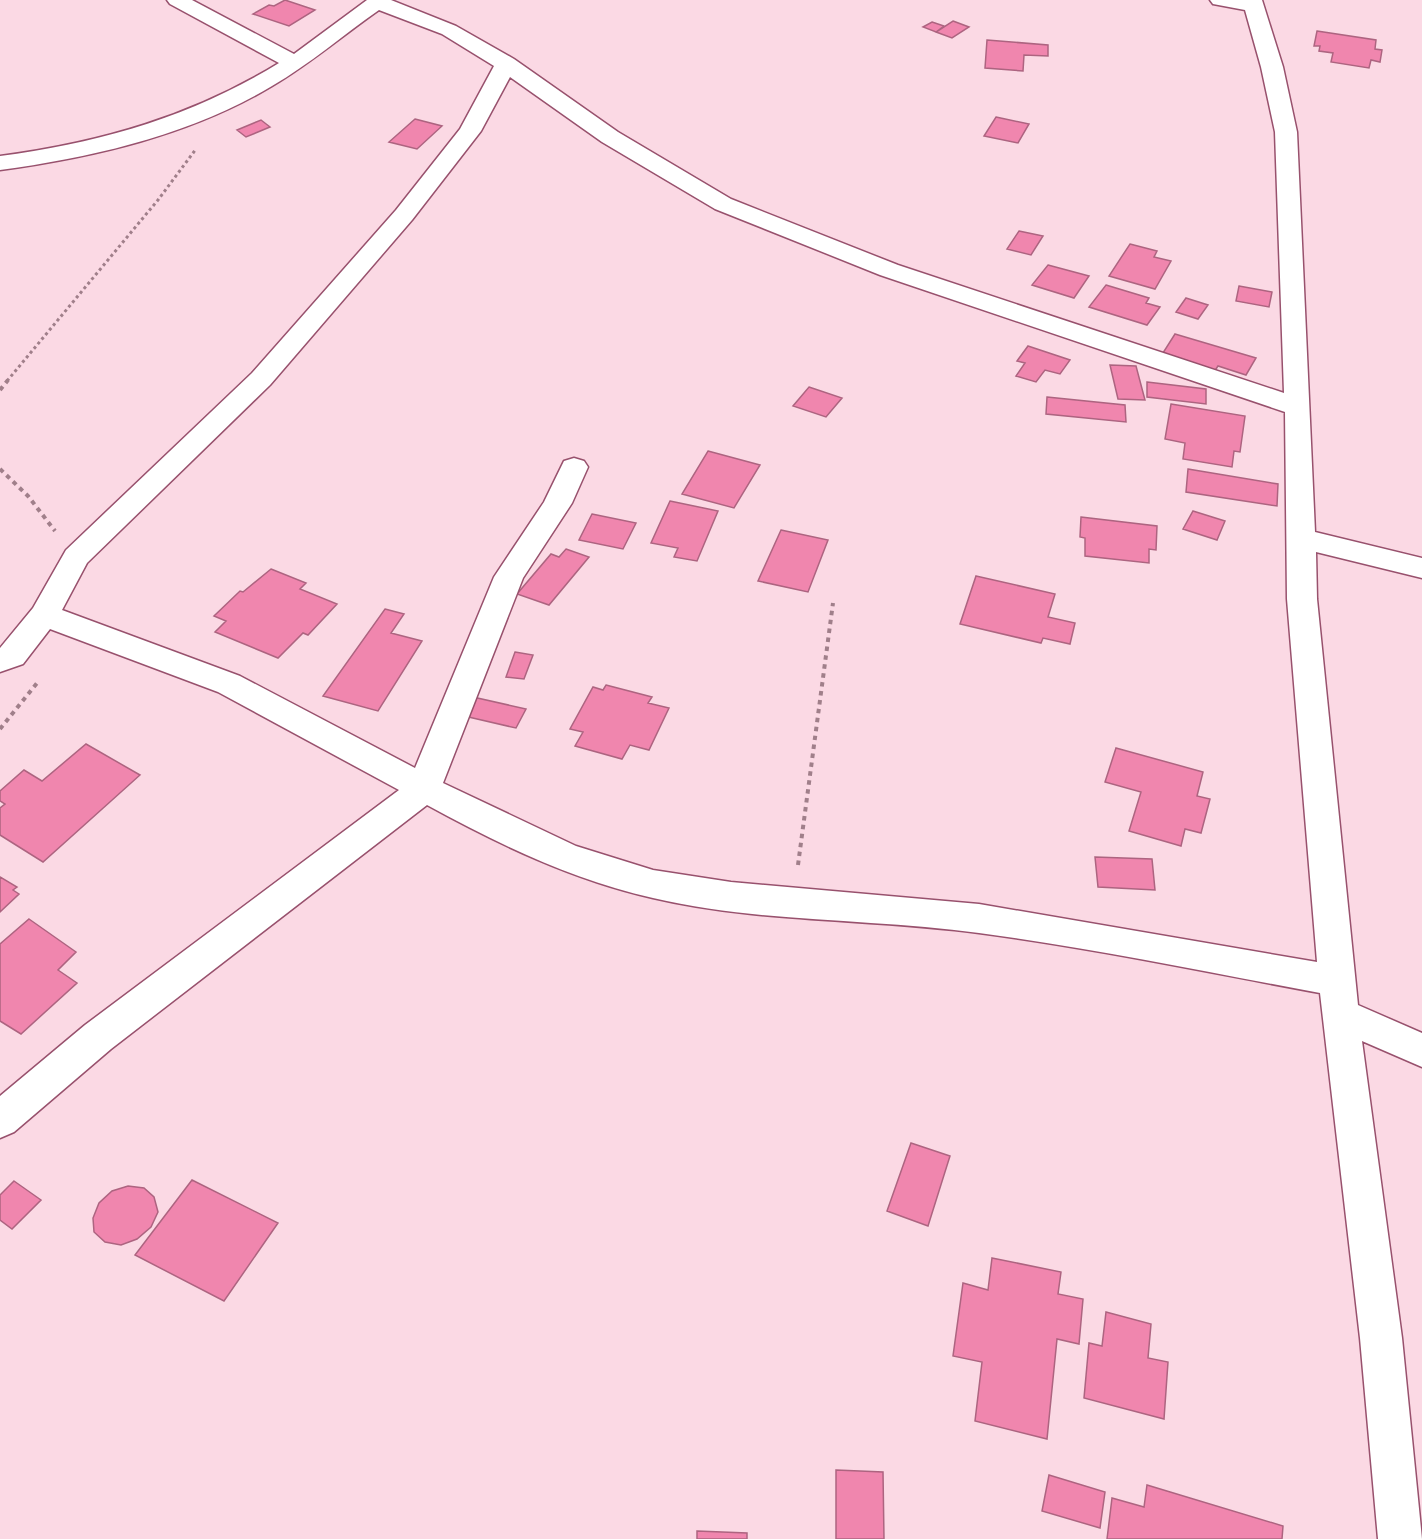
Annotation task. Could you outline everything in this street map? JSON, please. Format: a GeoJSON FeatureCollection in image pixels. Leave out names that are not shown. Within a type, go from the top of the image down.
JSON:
{"type":"FeatureCollection","features":[{"type":"Feature","properties":{"kind":"street"},"geometry":{"type":"LineString","coordinates":[[177,0],[294,63]]}},
{"type":"Feature","properties":{"kind":"street"},"geometry":{"type":"LineString","coordinates":[[1220,0],[1253,3],[1272,67],[1286,132],[1298,407],[1302,599],[1339,998],[1381,1338],[1401,1539]]}},
{"type":"Feature","properties":{"kind":"street"},"geometry":{"type":"LineString","coordinates":[[0,163],[62,153],[144,134],[196,114],[242,93],[294,63],[379,1],[449,30],[506,64],[610,137],[723,204],[889,270],[1298,407]]}},
{"type":"Feature","properties":{"kind":"street"},"geometry":{"type":"LineString","coordinates":[[0,662],[12,656],[44,615],[76,557],[261,379],[404,215],[470,130],[506,64]]}},
{"type":"Feature","properties":{"kind":"street"},"geometry":{"type":"LineString","coordinates":[[0,1120],[98,1037],[423,790],[509,577],[558,503],[574,467]]}},
{"type":"Feature","properties":{"kind":"street"},"geometry":{"type":"LineString","coordinates":[[1301,538],[1422,568]]}},
{"type":"Feature","properties":{"kind":"street"},"geometry":{"type":"LineString","coordinates":[[44,615],[226,682],[314,727],[423,790],[529,842],[617,875],[700,892],[926,912],[1037,927],[1339,998],[1422,1051]]}},
{"type":"Feature","properties":{"kind":"path"},"geometry":{"type":"LineString","coordinates":[[0,390],[158,200],[198,145],[202,135],[196,114]]}},
{"type":"Feature","properties":{"kind":"path"},"geometry":{"type":"LineString","coordinates":[[0,469],[28,496],[76,557]]}},
{"type":"Feature","properties":{"kind":"path"},"geometry":{"type":"LineString","coordinates":[[793,902],[833,603]]}},
{"type":"Feature","properties":{"kind":"building"},"geometry":{"type":"Polygon","coordinates":[[[285,0],[315,10],[289,26],[253,14],[269,5],[274,6],[285,0]]]}},
{"type":"Feature","properties":{"kind":"building"},"geometry":{"type":"Polygon","coordinates":[[[953,21],[969,27],[952,38],[936,32],[953,21]]]}},
{"type":"Feature","properties":{"kind":"building"},"geometry":{"type":"Polygon","coordinates":[[[932,22],[944,26],[936,32],[923,27],[932,22]]]}},
{"type":"Feature","properties":{"kind":"building"},"geometry":{"type":"Polygon","coordinates":[[[1317,31],[1376,40],[1375,49],[1382,50],[1380,62],[1371,60],[1369,68],[1331,62],[1333,53],[1319,51],[1320,46],[1314,46],[1317,31]]]}},
{"type":"Feature","properties":{"kind":"building"},"geometry":{"type":"Polygon","coordinates":[[[987,40],[1048,45],[1048,56],[1024,55],[1023,71],[985,68],[987,40]]]}},
{"type":"Feature","properties":{"kind":"building"},"geometry":{"type":"Polygon","coordinates":[[[996,117],[1029,124],[1018,143],[984,136],[996,117]]]}},
{"type":"Feature","properties":{"kind":"building"},"geometry":{"type":"Polygon","coordinates":[[[415,119],[442,126],[417,149],[389,142],[415,119]]]}},
{"type":"Feature","properties":{"kind":"building"},"geometry":{"type":"Polygon","coordinates":[[[261,120],[270,127],[246,137],[237,130],[261,120]]]}},
{"type":"Feature","properties":{"kind":"building"},"geometry":{"type":"Polygon","coordinates":[[[1019,231],[1043,236],[1031,255],[1007,249],[1019,231]]]}},
{"type":"Feature","properties":{"kind":"building"},"geometry":{"type":"Polygon","coordinates":[[[1130,244],[1157,251],[1154,257],[1171,261],[1155,289],[1109,276],[1130,244]]]}},
{"type":"Feature","properties":{"kind":"building"},"geometry":{"type":"Polygon","coordinates":[[[1048,265],[1089,276],[1074,298],[1032,285],[1048,265]]]}},
{"type":"Feature","properties":{"kind":"building"},"geometry":{"type":"Polygon","coordinates":[[[1106,285],[1149,298],[1146,303],[1160,307],[1147,325],[1089,307],[1106,285]]]}},
{"type":"Feature","properties":{"kind":"building"},"geometry":{"type":"Polygon","coordinates":[[[1239,286],[1272,292],[1269,307],[1236,301],[1239,286]]]}},
{"type":"Feature","properties":{"kind":"building"},"geometry":{"type":"Polygon","coordinates":[[[1186,298],[1208,305],[1198,319],[1176,312],[1186,298]]]}},
{"type":"Feature","properties":{"kind":"building"},"geometry":{"type":"Polygon","coordinates":[[[1175,334],[1256,358],[1246,375],[1218,366],[1214,372],[1161,356],[1175,334]]]}},
{"type":"Feature","properties":{"kind":"building"},"geometry":{"type":"Polygon","coordinates":[[[1028,346],[1070,360],[1060,374],[1045,370],[1036,382],[1016,376],[1025,363],[1017,361],[1028,346]]]}},
{"type":"Feature","properties":{"kind":"building"},"geometry":{"type":"Polygon","coordinates":[[[1110,365],[1136,366],[1145,400],[1118,399],[1110,365]]]}},
{"type":"Feature","properties":{"kind":"building"},"geometry":{"type":"Polygon","coordinates":[[[1147,382],[1206,389],[1206,404],[1147,397],[1147,382]]]}},
{"type":"Feature","properties":{"kind":"building"},"geometry":{"type":"Polygon","coordinates":[[[809,387],[842,398],[826,417],[793,406],[809,387]]]}},
{"type":"Feature","properties":{"kind":"building"},"geometry":{"type":"Polygon","coordinates":[[[1047,397],[1125,405],[1126,422],[1046,414],[1047,397]]]}},
{"type":"Feature","properties":{"kind":"building"},"geometry":{"type":"Polygon","coordinates":[[[1171,404],[1245,416],[1240,452],[1234,451],[1232,467],[1183,459],[1185,443],[1165,439],[1171,404]]]}},
{"type":"Feature","properties":{"kind":"building"},"geometry":{"type":"Polygon","coordinates":[[[708,451],[760,465],[734,508],[682,494],[708,451]]]}},
{"type":"Feature","properties":{"kind":"building"},"geometry":{"type":"Polygon","coordinates":[[[1188,469],[1278,484],[1277,506],[1186,492],[1188,469]]]}},
{"type":"Feature","properties":{"kind":"building"},"geometry":{"type":"Polygon","coordinates":[[[670,501],[718,511],[697,561],[674,557],[678,548],[651,543],[670,501]]]}},
{"type":"Feature","properties":{"kind":"building"},"geometry":{"type":"Polygon","coordinates":[[[1193,511],[1225,521],[1217,540],[1183,529],[1193,511]]]}},
{"type":"Feature","properties":{"kind":"building"},"geometry":{"type":"Polygon","coordinates":[[[592,514],[636,523],[623,549],[579,540],[592,514]]]}},
{"type":"Feature","properties":{"kind":"building"},"geometry":{"type":"Polygon","coordinates":[[[1081,517],[1157,526],[1156,550],[1149,549],[1149,563],[1085,556],[1085,538],[1080,537],[1081,517]]]}},
{"type":"Feature","properties":{"kind":"building"},"geometry":{"type":"Polygon","coordinates":[[[781,530],[828,540],[808,592],[758,581],[781,530]]]}},
{"type":"Feature","properties":{"kind":"building"},"geometry":{"type":"Polygon","coordinates":[[[566,549],[589,557],[549,605],[517,594],[551,554],[559,557],[566,549]]]}},
{"type":"Feature","properties":{"kind":"building"},"geometry":{"type":"Polygon","coordinates":[[[271,569],[306,583],[300,589],[337,604],[308,635],[303,633],[278,658],[215,632],[226,621],[214,616],[240,591],[243,592],[271,569]]]}},
{"type":"Feature","properties":{"kind":"building"},"geometry":{"type":"Polygon","coordinates":[[[976,576],[1055,594],[1048,617],[1075,623],[1070,644],[1043,638],[1041,643],[960,624],[976,576]]]}},
{"type":"Feature","properties":{"kind":"building"},"geometry":{"type":"Polygon","coordinates":[[[385,609],[404,614],[391,633],[422,641],[378,711],[323,696],[385,609]]]}},
{"type":"Feature","properties":{"kind":"building"},"geometry":{"type":"Polygon","coordinates":[[[515,652],[533,655],[524,679],[506,677],[515,652]]]}},
{"type":"Feature","properties":{"kind":"building"},"geometry":{"type":"Polygon","coordinates":[[[606,685],[652,697],[648,703],[669,708],[649,750],[630,745],[622,759],[575,746],[583,732],[570,729],[593,687],[603,690],[606,685]]]}},
{"type":"Feature","properties":{"kind":"building"},"geometry":{"type":"Polygon","coordinates":[[[473,697],[526,709],[516,728],[464,716],[473,697]]]}},
{"type":"Feature","properties":{"kind":"building"},"geometry":{"type":"Polygon","coordinates":[[[86,744],[140,775],[43,862],[0,835],[0,808],[5,804],[0,801],[0,791],[24,770],[42,781],[86,744]]]}},
{"type":"Feature","properties":{"kind":"building"},"geometry":{"type":"Polygon","coordinates":[[[1116,748],[1203,772],[1197,796],[1210,799],[1201,833],[1185,829],[1181,846],[1129,831],[1141,792],[1105,782],[1116,748]]]}},
{"type":"Feature","properties":{"kind":"building"},"geometry":{"type":"Polygon","coordinates":[[[1095,857],[1152,859],[1155,890],[1098,887],[1095,857]]]}},
{"type":"Feature","properties":{"kind":"building"},"geometry":{"type":"Polygon","coordinates":[[[0,877],[17,887],[13,890],[19,894],[0,912],[0,877]]]}},
{"type":"Feature","properties":{"kind":"building"},"geometry":{"type":"Polygon","coordinates":[[[29,919],[76,952],[58,970],[77,983],[21,1034],[0,1021],[0,944],[29,919]]]}},
{"type":"Feature","properties":{"kind":"building"},"geometry":{"type":"Polygon","coordinates":[[[911,1143],[950,1156],[928,1226],[887,1211],[911,1143]]]}},
{"type":"Feature","properties":{"kind":"building"},"geometry":{"type":"Polygon","coordinates":[[[192,1180],[278,1223],[224,1301],[135,1255],[192,1180]]]}},
{"type":"Feature","properties":{"kind":"building"},"geometry":{"type":"Polygon","coordinates":[[[14,1181],[41,1200],[12,1229],[0,1220],[0,1195],[14,1181]]]}},
{"type":"Feature","properties":{"kind":"building"},"geometry":{"type":"Polygon","coordinates":[[[128,1186],[144,1188],[154,1197],[158,1212],[151,1227],[137,1239],[121,1245],[105,1242],[94,1232],[93,1218],[99,1203],[112,1191],[128,1186]]]}},
{"type":"Feature","properties":{"kind":"building"},"geometry":{"type":"Polygon","coordinates":[[[992,1258],[1061,1272],[1058,1294],[1083,1299],[1079,1344],[1057,1339],[1047,1439],[975,1421],[982,1362],[953,1356],[963,1283],[988,1290],[992,1258]]]}},
{"type":"Feature","properties":{"kind":"building"},"geometry":{"type":"Polygon","coordinates":[[[1106,1312],[1151,1324],[1148,1358],[1168,1362],[1164,1419],[1084,1398],[1089,1343],[1102,1346],[1106,1312]]]}},
{"type":"Feature","properties":{"kind":"building"},"geometry":{"type":"Polygon","coordinates":[[[836,1470],[883,1472],[884,1539],[836,1539],[836,1470]]]}},
{"type":"Feature","properties":{"kind":"building"},"geometry":{"type":"Polygon","coordinates":[[[1049,1475],[1105,1492],[1100,1528],[1042,1511],[1049,1475]]]}},
{"type":"Feature","properties":{"kind":"building"},"geometry":{"type":"Polygon","coordinates":[[[1147,1485],[1283,1526],[1282,1539],[1107,1539],[1112,1498],[1144,1507],[1147,1485]]]}},
{"type":"Feature","properties":{"kind":"building"},"geometry":{"type":"Polygon","coordinates":[[[697,1531],[747,1533],[747,1539],[697,1539],[697,1531]]]}}]}
